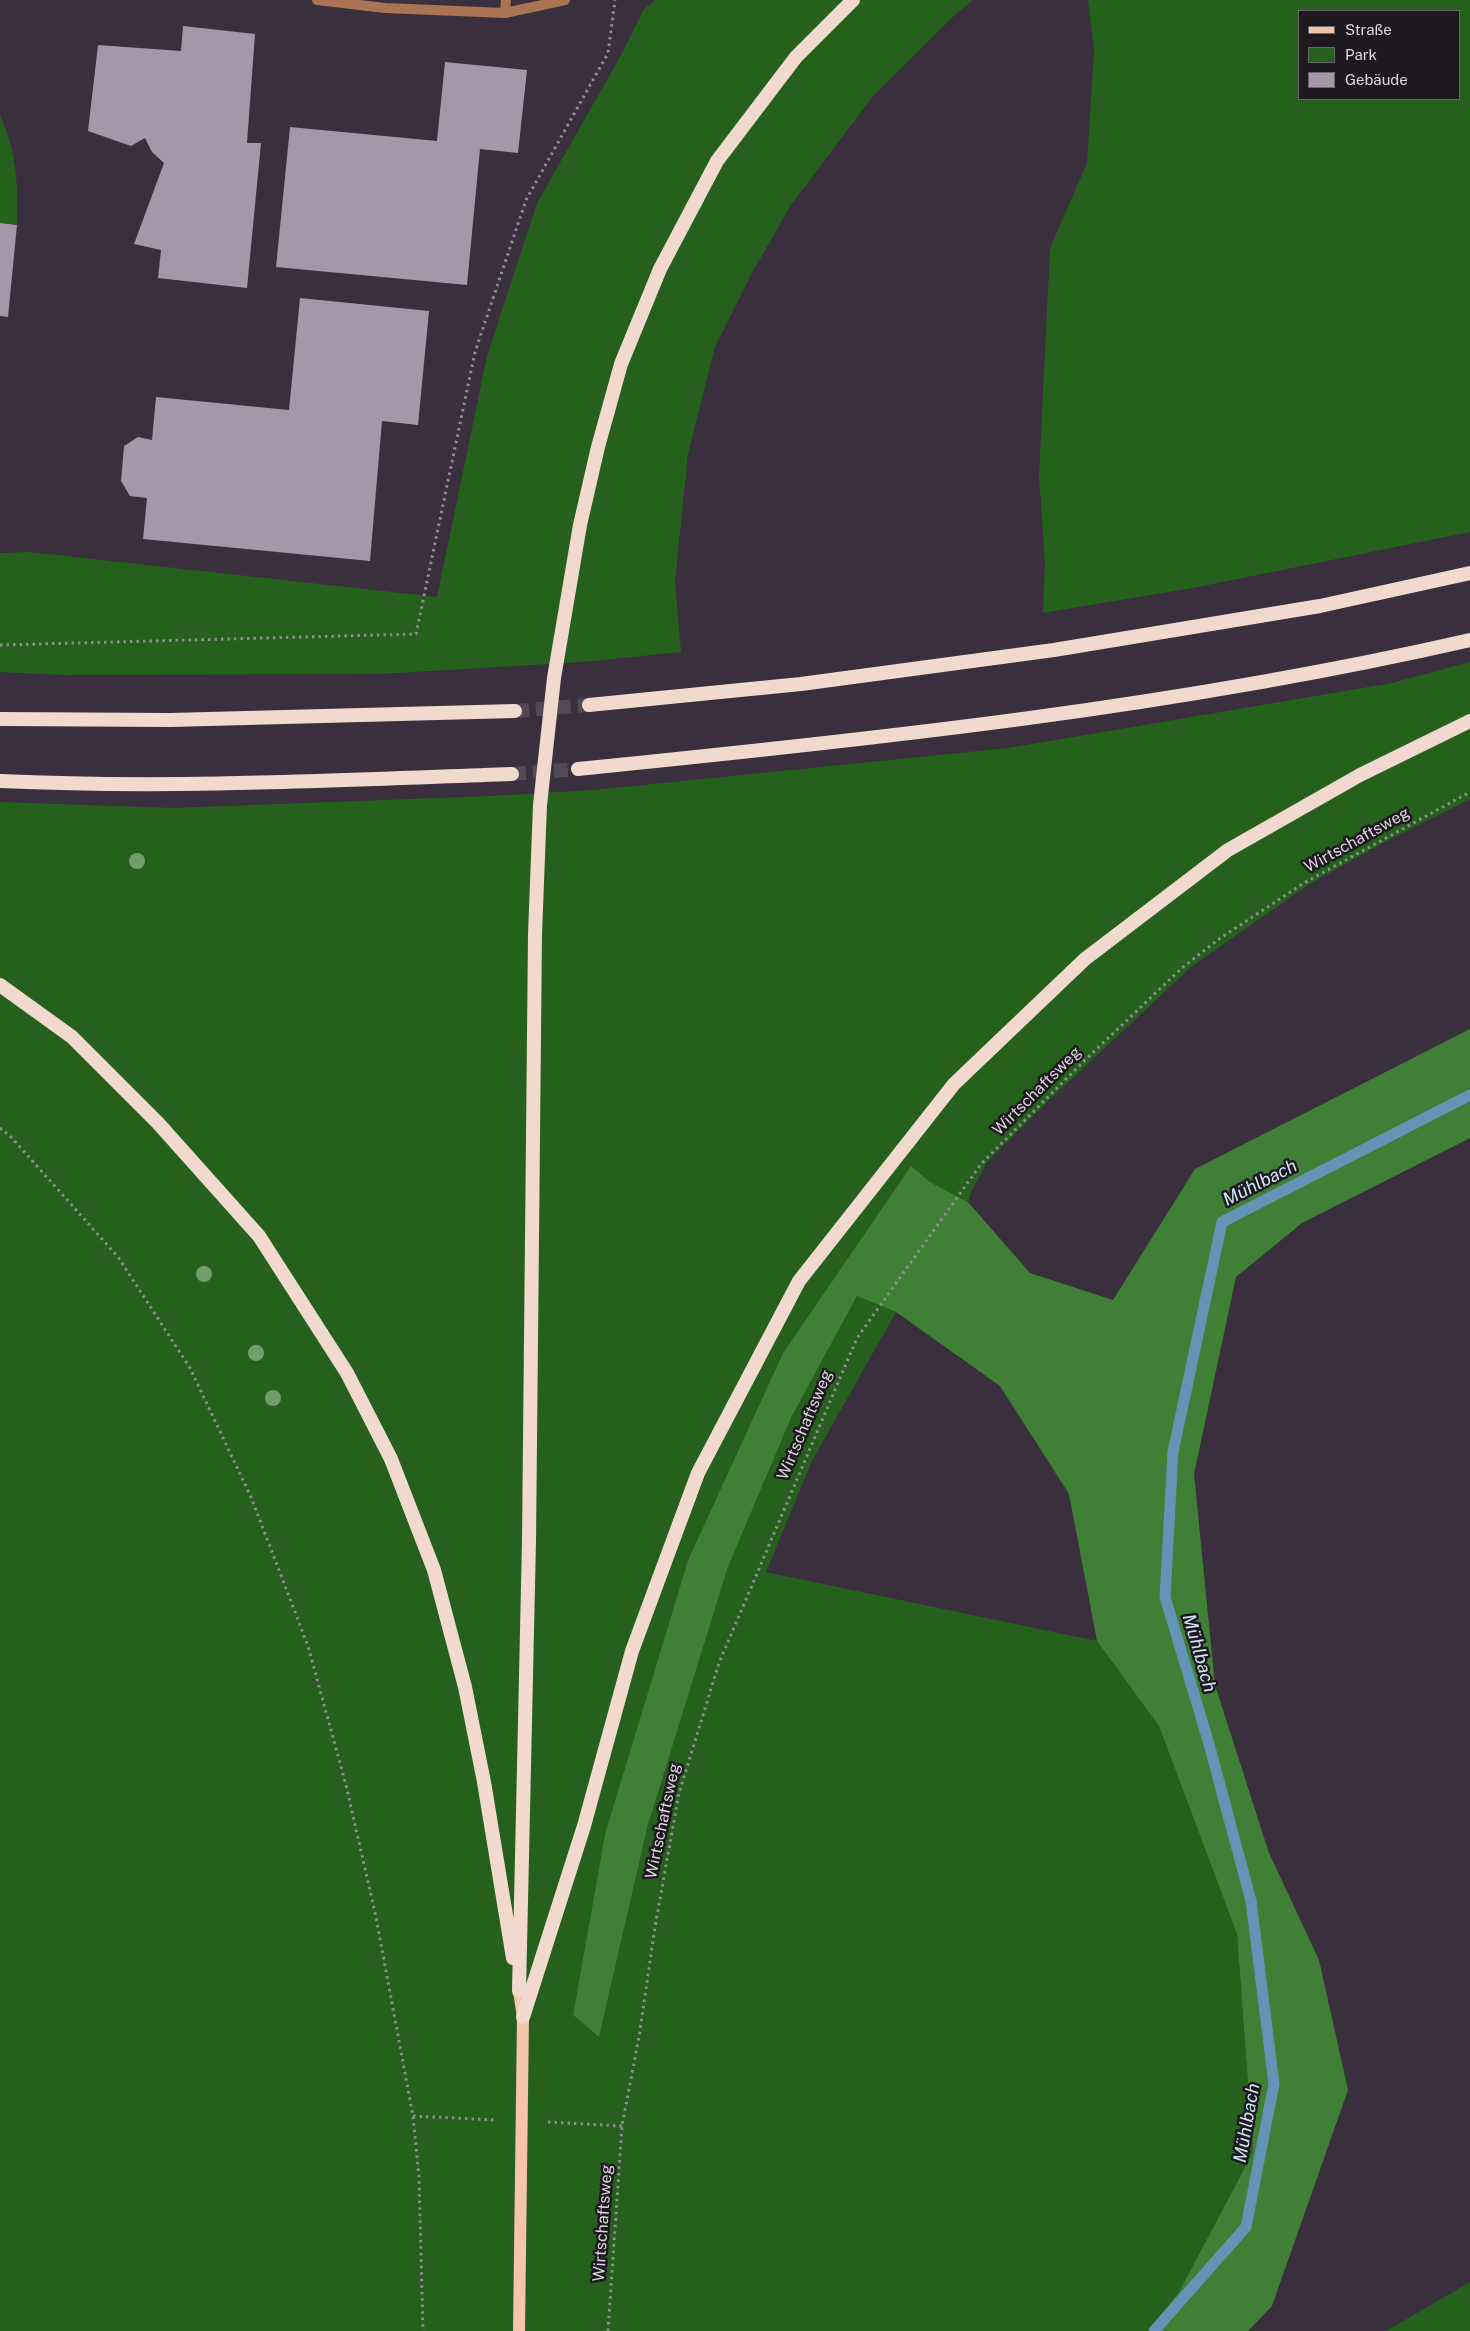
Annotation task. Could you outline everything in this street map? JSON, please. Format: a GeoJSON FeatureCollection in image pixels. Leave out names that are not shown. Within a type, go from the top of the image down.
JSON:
{"type":"FeatureCollection","features":[{"type":"Feature","properties":{"kind":"highway"},"geometry":{"type":"LineString","coordinates":[[519,1991],[529,1542],[535,934],[540,804],[554,678],[580,525],[598,447],[622,364],[660,269],[717,161],[796,57],[853,0]]}},
{"type":"Feature","properties":{"kind":"highway"},"geometry":{"type":"LineString","coordinates":[[589,705],[801,684],[1054,650],[1320,606],[1470,573]]}},
{"type":"Feature","properties":{"kind":"highway"},"geometry":{"type":"LineString","coordinates":[[578,769],[801,747],[1059,714],[1233,687],[1470,640]]}},
{"type":"Feature","properties":{"kind":"highway"},"geometry":{"type":"LineString","coordinates":[[0,719],[189,720],[515,711]]}},
{"type":"Feature","properties":{"kind":"highway"},"geometry":{"type":"LineString","coordinates":[[523,2017],[584,1826],[632,1651],[698,1473],[798,1281],[954,1084],[1085,959],[1228,850],[1360,775],[1470,722]]}},
{"type":"Feature","properties":{"kind":"highway"},"geometry":{"type":"LineString","coordinates":[[0,781],[175,783],[326,781],[512,774]]}},
{"type":"Feature","properties":{"kind":"highway"},"geometry":{"type":"LineString","coordinates":[[0,985],[72,1036],[158,1122],[259,1236],[347,1373],[391,1459],[434,1570],[469,1706],[519,1991]]}},
{"type":"Feature","properties":{"kind":"main road"},"geometry":{"type":"LineString","coordinates":[[518,2331],[523,2017],[519,1991]]}},
{"type":"Feature","properties":{"kind":"street"},"geometry":{"type":"LineString","coordinates":[[317,0],[385,8],[505,13],[565,0]]}},
{"type":"Feature","properties":{"kind":"street"},"geometry":{"type":"LineString","coordinates":[[505,13],[506,0]]}},
{"type":"Feature","properties":{"kind":"path"},"geometry":{"type":"LineString","coordinates":[[0,645],[416,634],[475,352],[526,200],[608,54],[615,0]]}},
{"type":"Feature","properties":{"kind":"path","name":"Wirtschaftsweg"},"geometry":{"type":"LineString","coordinates":[[608,2331],[622,2126],[639,2037],[655,1927],[679,1793],[719,1663],[857,1338],[981,1164],[1084,1061],[1183,967],[1219,939],[1304,884],[1470,792]]}},
{"type":"Feature","properties":{"kind":"path"},"geometry":{"type":"LineString","coordinates":[[0,1128],[11,1137],[118,1257],[190,1368],[250,1497],[308,1646],[346,1786],[372,1899],[413,2116],[418,2177],[423,2331]]}},
{"type":"Feature","properties":{"kind":"green space"},"geometry":{"type":"Polygon","coordinates":[[[656,0],[973,0],[957,13],[873,96],[791,205],[753,271],[715,347],[688,454],[675,581],[681,652],[583,662],[380,674],[63,675],[0,672],[0,553],[30,552],[437,597],[487,356],[537,203],[620,57],[644,9],[656,0]]]}},
{"type":"Feature","properties":{"kind":"green space"},"geometry":{"type":"Polygon","coordinates":[[[1088,0],[1470,0],[1470,532],[1193,588],[1043,613],[1045,562],[1039,476],[1050,248],[1087,163],[1094,50],[1088,0]]]}},
{"type":"Feature","properties":{"kind":"green space"},"geometry":{"type":"Polygon","coordinates":[[[0,115],[13,156],[17,196],[17,225],[0,223],[0,115]]]}},
{"type":"Feature","properties":{"kind":"green space"},"geometry":{"type":"Polygon","coordinates":[[[1470,662],[1470,799],[1385,842],[1308,885],[1191,967],[1045,1104],[988,1161],[972,1190],[968,1202],[930,1182],[911,1166],[783,1353],[688,1560],[605,1834],[573,2015],[599,2037],[648,1825],[728,1567],[791,1418],[857,1296],[896,1312],[812,1461],[766,1572],[1097,1641],[1159,1726],[1237,1934],[1253,2152],[1179,2292],[1148,2331],[0,2331],[0,802],[173,808],[490,796],[594,790],[1008,748],[1392,683],[1470,662]]]}},
{"type":"Feature","properties":{"kind":"green space"},"geometry":{"type":"Polygon","coordinates":[[[1470,1029],[1470,1138],[1302,1223],[1236,1277],[1194,1474],[1215,1685],[1269,1853],[1319,1960],[1348,2090],[1272,2306],[1248,2331],[1148,2331],[1179,2292],[1253,2152],[1237,1934],[1159,1726],[1097,1641],[1069,1494],[1000,1386],[896,1312],[857,1296],[791,1418],[728,1567],[648,1825],[599,2037],[573,2015],[605,1834],[688,1560],[783,1353],[911,1166],[930,1182],[968,1202],[1030,1273],[1113,1300],[1195,1169],[1470,1029]]]}},
{"type":"Feature","properties":{"kind":"green space"},"geometry":{"type":"Polygon","coordinates":[[[1470,2282],[1470,2331],[1386,2331],[1470,2282]]]}},
{"type":"Feature","properties":{"kind":"building"},"geometry":{"type":"Polygon","coordinates":[[[183,26],[255,34],[247,143],[261,143],[247,288],[158,278],[161,250],[134,244],[164,163],[152,152],[145,138],[131,146],[88,131],[98,45],[181,51],[183,26]]]}},
{"type":"Feature","properties":{"kind":"building"},"geometry":{"type":"Polygon","coordinates":[[[445,62],[527,70],[518,153],[480,149],[467,285],[276,267],[290,127],[437,141],[445,62]]]}},
{"type":"Feature","properties":{"kind":"building"},"geometry":{"type":"Polygon","coordinates":[[[0,223],[17,225],[8,317],[0,316],[0,223]]]}},
{"type":"Feature","properties":{"kind":"building"},"geometry":{"type":"Polygon","coordinates":[[[300,298],[429,311],[418,425],[382,421],[370,561],[143,539],[147,498],[130,496],[121,481],[124,446],[138,437],[152,440],[156,397],[289,410],[300,298]]]}},
{"type":"Feature","properties":{"kind":"waterway","name":"Mühlbach"},"geometry":{"type":"LineString","coordinates":[[1154,2331],[1246,2227],[1274,2084],[1251,1901],[1209,1744],[1165,1597],[1173,1452],[1222,1222],[1470,1095]]}},
{"type":"Feature","properties":{"kind":"tunnel"},"geometry":{"type":"LineString","coordinates":[[515,711],[589,705]]}},
{"type":"Feature","properties":{"kind":"tunnel"},"geometry":{"type":"LineString","coordinates":[[512,774],[578,769]]}}]}
